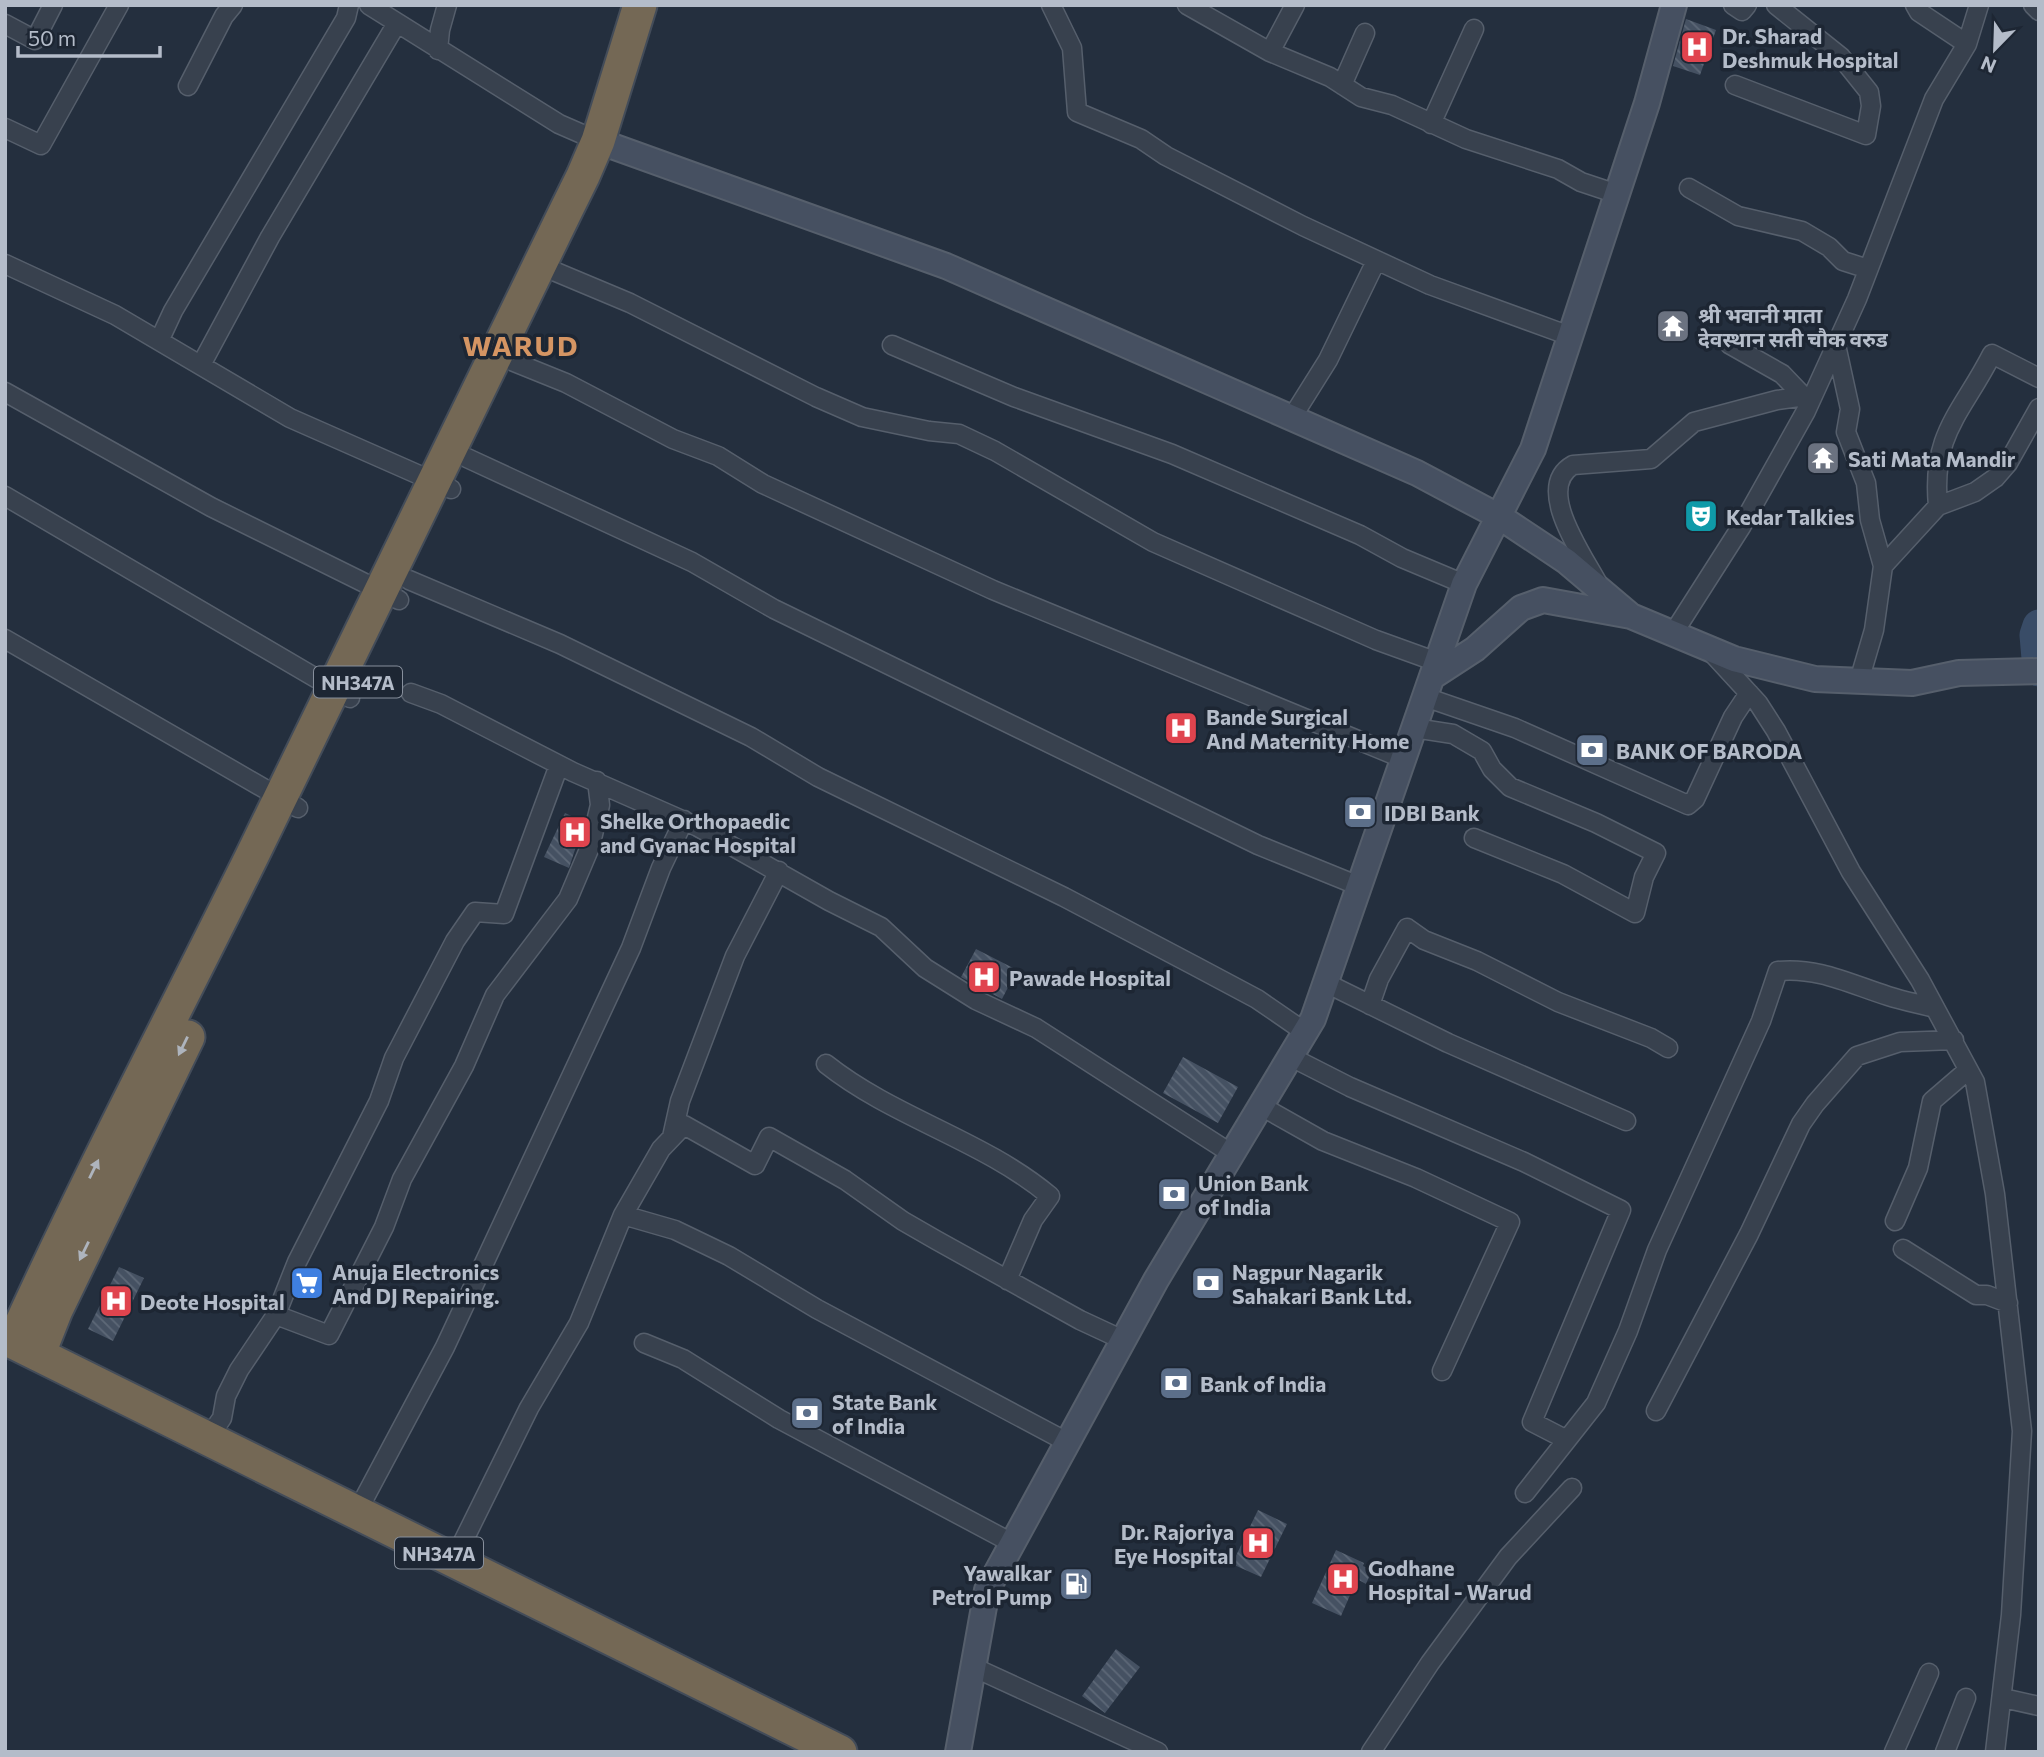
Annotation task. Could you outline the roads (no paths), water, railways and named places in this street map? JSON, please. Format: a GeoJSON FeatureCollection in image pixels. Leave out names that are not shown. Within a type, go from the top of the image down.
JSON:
{"type":"FeatureCollection","features":[{"type":"Feature","properties":{"kind":"highway"},"geometry":{"type":"LineString","coordinates":[[442,484],[607,145],[640,5]]}},
{"type":"Feature","properties":{"kind":"highway","name":"NH347A"},"geometry":{"type":"LineString","coordinates":[[660,5],[607,145],[555,272],[514,362],[467,458],[442,484],[396,590],[341,694],[289,804],[62,1297],[26,1347],[840,1752]]}},
{"type":"Feature","properties":{"kind":"street"},"geometry":{"type":"LineString","coordinates":[[5,24],[35,40],[53,5]]}},
{"type":"Feature","properties":{"kind":"street"},"geometry":{"type":"LineString","coordinates":[[5,128],[41,145],[119,5]]}},
{"type":"Feature","properties":{"kind":"street"},"geometry":{"type":"LineString","coordinates":[[188,86],[224,16],[233,5]]}},
{"type":"Feature","properties":{"kind":"street"},"geometry":{"type":"LineString","coordinates":[[160,339],[173,311],[338,33],[349,5]]}},
{"type":"Feature","properties":{"kind":"street"},"geometry":{"type":"LineString","coordinates":[[369,5],[559,124],[607,145],[946,267],[1100,332],[1416,473],[1500,517],[1566,561],[1631,616]]}},
{"type":"Feature","properties":{"kind":"street"},"geometry":{"type":"LineString","coordinates":[[438,50],[447,5]]}},
{"type":"Feature","properties":{"kind":"street"},"geometry":{"type":"LineString","coordinates":[[1051,5],[1072,48],[1077,112],[1141,139],[1166,156],[1376,261],[1430,285],[1570,336]]}},
{"type":"Feature","properties":{"kind":"street"},"geometry":{"type":"LineString","coordinates":[[1187,5],[1270,52],[1342,85],[1361,97],[1392,105],[1431,124],[1558,169],[1581,182],[1617,194]]}},
{"type":"Feature","properties":{"kind":"street"},"geometry":{"type":"LineString","coordinates":[[1270,52],[1295,5]]}},
{"type":"Feature","properties":{"kind":"street"},"geometry":{"type":"LineString","coordinates":[[958,1752],[987,1590],[1123,1340],[1305,1032],[1326,983],[1464,584],[1533,449],[1647,103],[1674,5]]}},
{"type":"Feature","properties":{"kind":"street"},"geometry":{"type":"LineString","coordinates":[[1734,5],[1742,10],[1746,5]]}},
{"type":"Feature","properties":{"kind":"street"},"geometry":{"type":"LineString","coordinates":[[1735,85],[1866,135],[1871,106],[1869,92],[1841,57],[1776,5]]}},
{"type":"Feature","properties":{"kind":"street"},"geometry":{"type":"LineString","coordinates":[[1915,5],[1919,12],[1967,44]]}},
{"type":"Feature","properties":{"kind":"street"},"geometry":{"type":"LineString","coordinates":[[1674,632],[1741,527],[1836,345],[1934,99],[1967,44],[1979,5]]}},
{"type":"Feature","properties":{"kind":"street"},"geometry":{"type":"LineString","coordinates":[[2033,5],[2039,11]]}},
{"type":"Feature","properties":{"kind":"street"},"geometry":{"type":"LineString","coordinates":[[201,365],[271,237],[397,23]]}},
{"type":"Feature","properties":{"kind":"street"},"geometry":{"type":"LineString","coordinates":[[1431,124],[1475,29]]}},
{"type":"Feature","properties":{"kind":"street"},"geometry":{"type":"LineString","coordinates":[[1342,85],[1365,33]]}},
{"type":"Feature","properties":{"kind":"street"},"geometry":{"type":"LineString","coordinates":[[1689,188],[1738,216],[1802,232],[1829,247],[1843,261],[1868,270]]}},
{"type":"Feature","properties":{"kind":"street"},"geometry":{"type":"LineString","coordinates":[[1291,419],[1328,360],[1376,261]]}},
{"type":"Feature","properties":{"kind":"street"},"geometry":{"type":"LineString","coordinates":[[5,264],[160,339],[290,418],[442,484]]}},
{"type":"Feature","properties":{"kind":"street"},"geometry":{"type":"LineString","coordinates":[[555,272],[630,303],[816,397],[862,417],[929,431],[959,434],[1153,542],[1409,654],[1431,679],[1516,728],[1688,805],[1695,799],[1733,717],[1749,693]]}},
{"type":"Feature","properties":{"kind":"street"},"geometry":{"type":"LineString","coordinates":[[1730,344],[1782,374],[1808,396]]}},
{"type":"Feature","properties":{"kind":"street"},"geometry":{"type":"LineString","coordinates":[[892,345],[1014,397],[1172,454],[1464,584]]}},
{"type":"Feature","properties":{"kind":"street"},"geometry":{"type":"LineString","coordinates":[[1836,345],[1850,408],[1846,432],[1866,483],[1870,520],[1883,566],[1874,630],[1859,681]]}},
{"type":"Feature","properties":{"kind":"street"},"geometry":{"type":"LineString","coordinates":[[1938,506],[1935,475],[1941,445],[1951,420],[1992,354],[2039,378]]}},
{"type":"Feature","properties":{"kind":"street"},"geometry":{"type":"LineString","coordinates":[[514,362],[566,383],[673,439],[718,456],[763,484],[825,510],[917,556],[1404,759]]}},
{"type":"Feature","properties":{"kind":"street"},"geometry":{"type":"LineString","coordinates":[[5,392],[211,507],[396,590],[550,639],[751,737],[818,777],[1063,897],[1205,971],[1257,999],[1305,1032]]}},
{"type":"Feature","properties":{"kind":"street"},"geometry":{"type":"LineString","coordinates":[[1602,591],[1562,512],[1557,482],[1563,471],[1573,465],[1651,459],[1694,422],[1777,400],[1808,396]]}},
{"type":"Feature","properties":{"kind":"street"},"geometry":{"type":"LineString","coordinates":[[1883,566],[1938,506],[1975,492],[1995,478],[2008,463],[2039,408]]}},
{"type":"Feature","properties":{"kind":"street"},"geometry":{"type":"LineString","coordinates":[[467,458],[692,562],[774,609],[1258,845],[1359,886]]}},
{"type":"Feature","properties":{"kind":"street"},"geometry":{"type":"LineString","coordinates":[[5,496],[178,595],[341,694]]}},
{"type":"Feature","properties":{"kind":"street"},"geometry":{"type":"LineString","coordinates":[[1431,679],[1475,649],[1521,608],[1543,600],[1631,616],[1734,659],[1815,679],[1912,683],[1959,673],[2039,671]]}},
{"type":"Feature","properties":{"kind":"street"},"geometry":{"type":"LineString","coordinates":[[5,639],[289,804]]}},
{"type":"Feature","properties":{"kind":"street"},"geometry":{"type":"LineString","coordinates":[[1707,647],[1749,693],[1776,731],[1851,872],[1936,1008],[1975,1082],[1988,1152],[2022,1431],[2017,1538],[2003,1698],[1995,1752]]}},
{"type":"Feature","properties":{"kind":"street"},"geometry":{"type":"LineString","coordinates":[[411,693],[441,704],[559,765],[684,820],[881,927],[925,968],[976,1000],[1036,1028],[1232,1154]]}},
{"type":"Feature","properties":{"kind":"street"},"geometry":{"type":"LineString","coordinates":[[1414,728],[1453,734],[1482,751],[1492,769],[1510,788],[1596,823],[1656,853],[1644,877],[1635,913],[1563,874],[1474,838]]}},
{"type":"Feature","properties":{"kind":"street"},"geometry":{"type":"LineString","coordinates":[[208,1438],[222,1419],[226,1396],[239,1370],[276,1315],[297,1262],[379,1101],[394,1058],[455,941],[474,912],[504,914],[559,765]]}},
{"type":"Feature","properties":{"kind":"street"},"geometry":{"type":"LineString","coordinates":[[276,1315],[330,1335],[384,1227],[402,1179],[460,1075],[495,995],[568,899],[590,847],[600,805],[597,781]]}},
{"type":"Feature","properties":{"kind":"street"},"geometry":{"type":"LineString","coordinates":[[357,1512],[446,1347],[631,947],[684,820]]}},
{"type":"Feature","properties":{"kind":"street"},"geometry":{"type":"LineString","coordinates":[[672,1137],[680,1101],[735,956],[779,871]]}},
{"type":"Feature","properties":{"kind":"street"},"geometry":{"type":"LineString","coordinates":[[1370,1004],[1379,979],[1407,928],[1424,940],[1477,961],[1517,984],[1651,1038],[1668,1048]]}},
{"type":"Feature","properties":{"kind":"street"},"geometry":{"type":"LineString","coordinates":[[1525,1493],[1597,1403],[1628,1331],[1657,1250],[1761,1021],[1778,971],[1799,969],[1851,981],[1886,995],[1936,1008]]}},
{"type":"Feature","properties":{"kind":"street"},"geometry":{"type":"LineString","coordinates":[[1326,983],[1448,1043],[1626,1121]]}},
{"type":"Feature","properties":{"kind":"street"},"geometry":{"type":"LineString","coordinates":[[1656,1410],[1749,1234],[1801,1124],[1815,1104],[1857,1056],[1900,1042],[1954,1040]]}},
{"type":"Feature","properties":{"kind":"street"},"geometry":{"type":"LineString","coordinates":[[1290,1057],[1350,1087],[1524,1162],[1621,1210],[1532,1422],[1567,1440]]}},
{"type":"Feature","properties":{"kind":"street"},"geometry":{"type":"LineString","coordinates":[[826,1064],[845,1079],[947,1136],[993,1156],[1051,1196],[1033,1220],[1007,1280]]}},
{"type":"Feature","properties":{"kind":"street"},"geometry":{"type":"LineString","coordinates":[[1895,1221],[1918,1168],[1932,1101],[1968,1070]]}},
{"type":"Feature","properties":{"kind":"street"},"geometry":{"type":"LineString","coordinates":[[1261,1106],[1323,1141],[1416,1178],[1510,1222],[1442,1371]]}},
{"type":"Feature","properties":{"kind":"street"},"geometry":{"type":"LineString","coordinates":[[454,1560],[529,1408],[579,1323],[623,1215],[661,1149],[684,1125],[755,1165],[769,1137],[845,1180],[902,1221],[1007,1280],[1123,1340]]}},
{"type":"Feature","properties":{"kind":"street"},"geometry":{"type":"LineString","coordinates":[[623,1215],[675,1230],[729,1256],[817,1309],[1067,1442]]}},
{"type":"Feature","properties":{"kind":"street"},"geometry":{"type":"LineString","coordinates":[[1903,1249],[1976,1295],[1987,1295],[2008,1303]]}},
{"type":"Feature","properties":{"kind":"street"},"geometry":{"type":"LineString","coordinates":[[644,1343],[683,1359],[779,1419],[1012,1543]]}},
{"type":"Feature","properties":{"kind":"street"},"geometry":{"type":"LineString","coordinates":[[1371,1752],[1430,1663],[1508,1557],[1572,1488]]}},
{"type":"Feature","properties":{"kind":"street"},"geometry":{"type":"LineString","coordinates":[[973,1667],[1158,1752]]}},
{"type":"Feature","properties":{"kind":"street"},"geometry":{"type":"LineString","coordinates":[[1894,1752],[1928,1672]]}},
{"type":"Feature","properties":{"kind":"street"},"geometry":{"type":"LineString","coordinates":[[1945,1752],[1966,1698]]}},
{"type":"Feature","properties":{"kind":"street"},"geometry":{"type":"LineString","coordinates":[[2003,1698],[2039,1706]]}},
{"type":"Feature","properties":{"kind":"waterway"},"geometry":{"type":"LineString","coordinates":[[2039,626],[2036,635],[2039,670]]}},
{"type":"Feature","properties":{"kind":"place","name":"Dr. Sharad Deshmuk Hospital"},"geometry":{"type":"Point","coordinates":[1697,47]}},
{"type":"Feature","properties":{"kind":"place","name":"श्री भवानी माता देवस्थान सती चौक वरुड"},"geometry":{"type":"Point","coordinates":[1673,326]}},
{"type":"Feature","properties":{"kind":"place","name":"Sati Mata Mandir"},"geometry":{"type":"Point","coordinates":[1823,458]}},
{"type":"Feature","properties":{"kind":"place","name":"Kedar Talkies"},"geometry":{"type":"Point","coordinates":[1701,516]}},
{"type":"Feature","properties":{"kind":"place","name":"Bande Surgical And Maternity Home"},"geometry":{"type":"Point","coordinates":[1181,728]}},
{"type":"Feature","properties":{"kind":"place","name":"BANK OF BARODA"},"geometry":{"type":"Point","coordinates":[1592,750]}},
{"type":"Feature","properties":{"kind":"place","name":"IDBI Bank"},"geometry":{"type":"Point","coordinates":[1360,812]}},
{"type":"Feature","properties":{"kind":"place","name":"Shelke Orthopaedic and Gyanac Hospital"},"geometry":{"type":"Point","coordinates":[575,832]}},
{"type":"Feature","properties":{"kind":"place","name":"Pawade Hospital"},"geometry":{"type":"Point","coordinates":[984,977]}},
{"type":"Feature","properties":{"kind":"place","name":"Union Bank of India"},"geometry":{"type":"Point","coordinates":[1174,1194]}},
{"type":"Feature","properties":{"kind":"place","name":"Anuja Electronics And DJ Repairing."},"geometry":{"type":"Point","coordinates":[307,1283]}},
{"type":"Feature","properties":{"kind":"place","name":"Nagpur Nagarik Sahakari Bank Ltd."},"geometry":{"type":"Point","coordinates":[1208,1283]}},
{"type":"Feature","properties":{"kind":"place","name":"Deote Hospital"},"geometry":{"type":"Point","coordinates":[116,1301]}},
{"type":"Feature","properties":{"kind":"place","name":"Bank of India"},"geometry":{"type":"Point","coordinates":[1176,1383]}},
{"type":"Feature","properties":{"kind":"place","name":"State Bank of India"},"geometry":{"type":"Point","coordinates":[807,1413]}},
{"type":"Feature","properties":{"kind":"place","name":"Dr. Rajoriya Eye Hospital"},"geometry":{"type":"Point","coordinates":[1258,1543]}},
{"type":"Feature","properties":{"kind":"place","name":"Godhane Hospital - Warud"},"geometry":{"type":"Point","coordinates":[1343,1579]}},
{"type":"Feature","properties":{"kind":"place","name":"Yawalkar Petrol Pump"},"geometry":{"type":"Point","coordinates":[1076,1584]}},
{"type":"Feature","properties":{"kind":"district","name":"WARUD"},"geometry":{"type":"Point","coordinates":[521,345]}}]}
